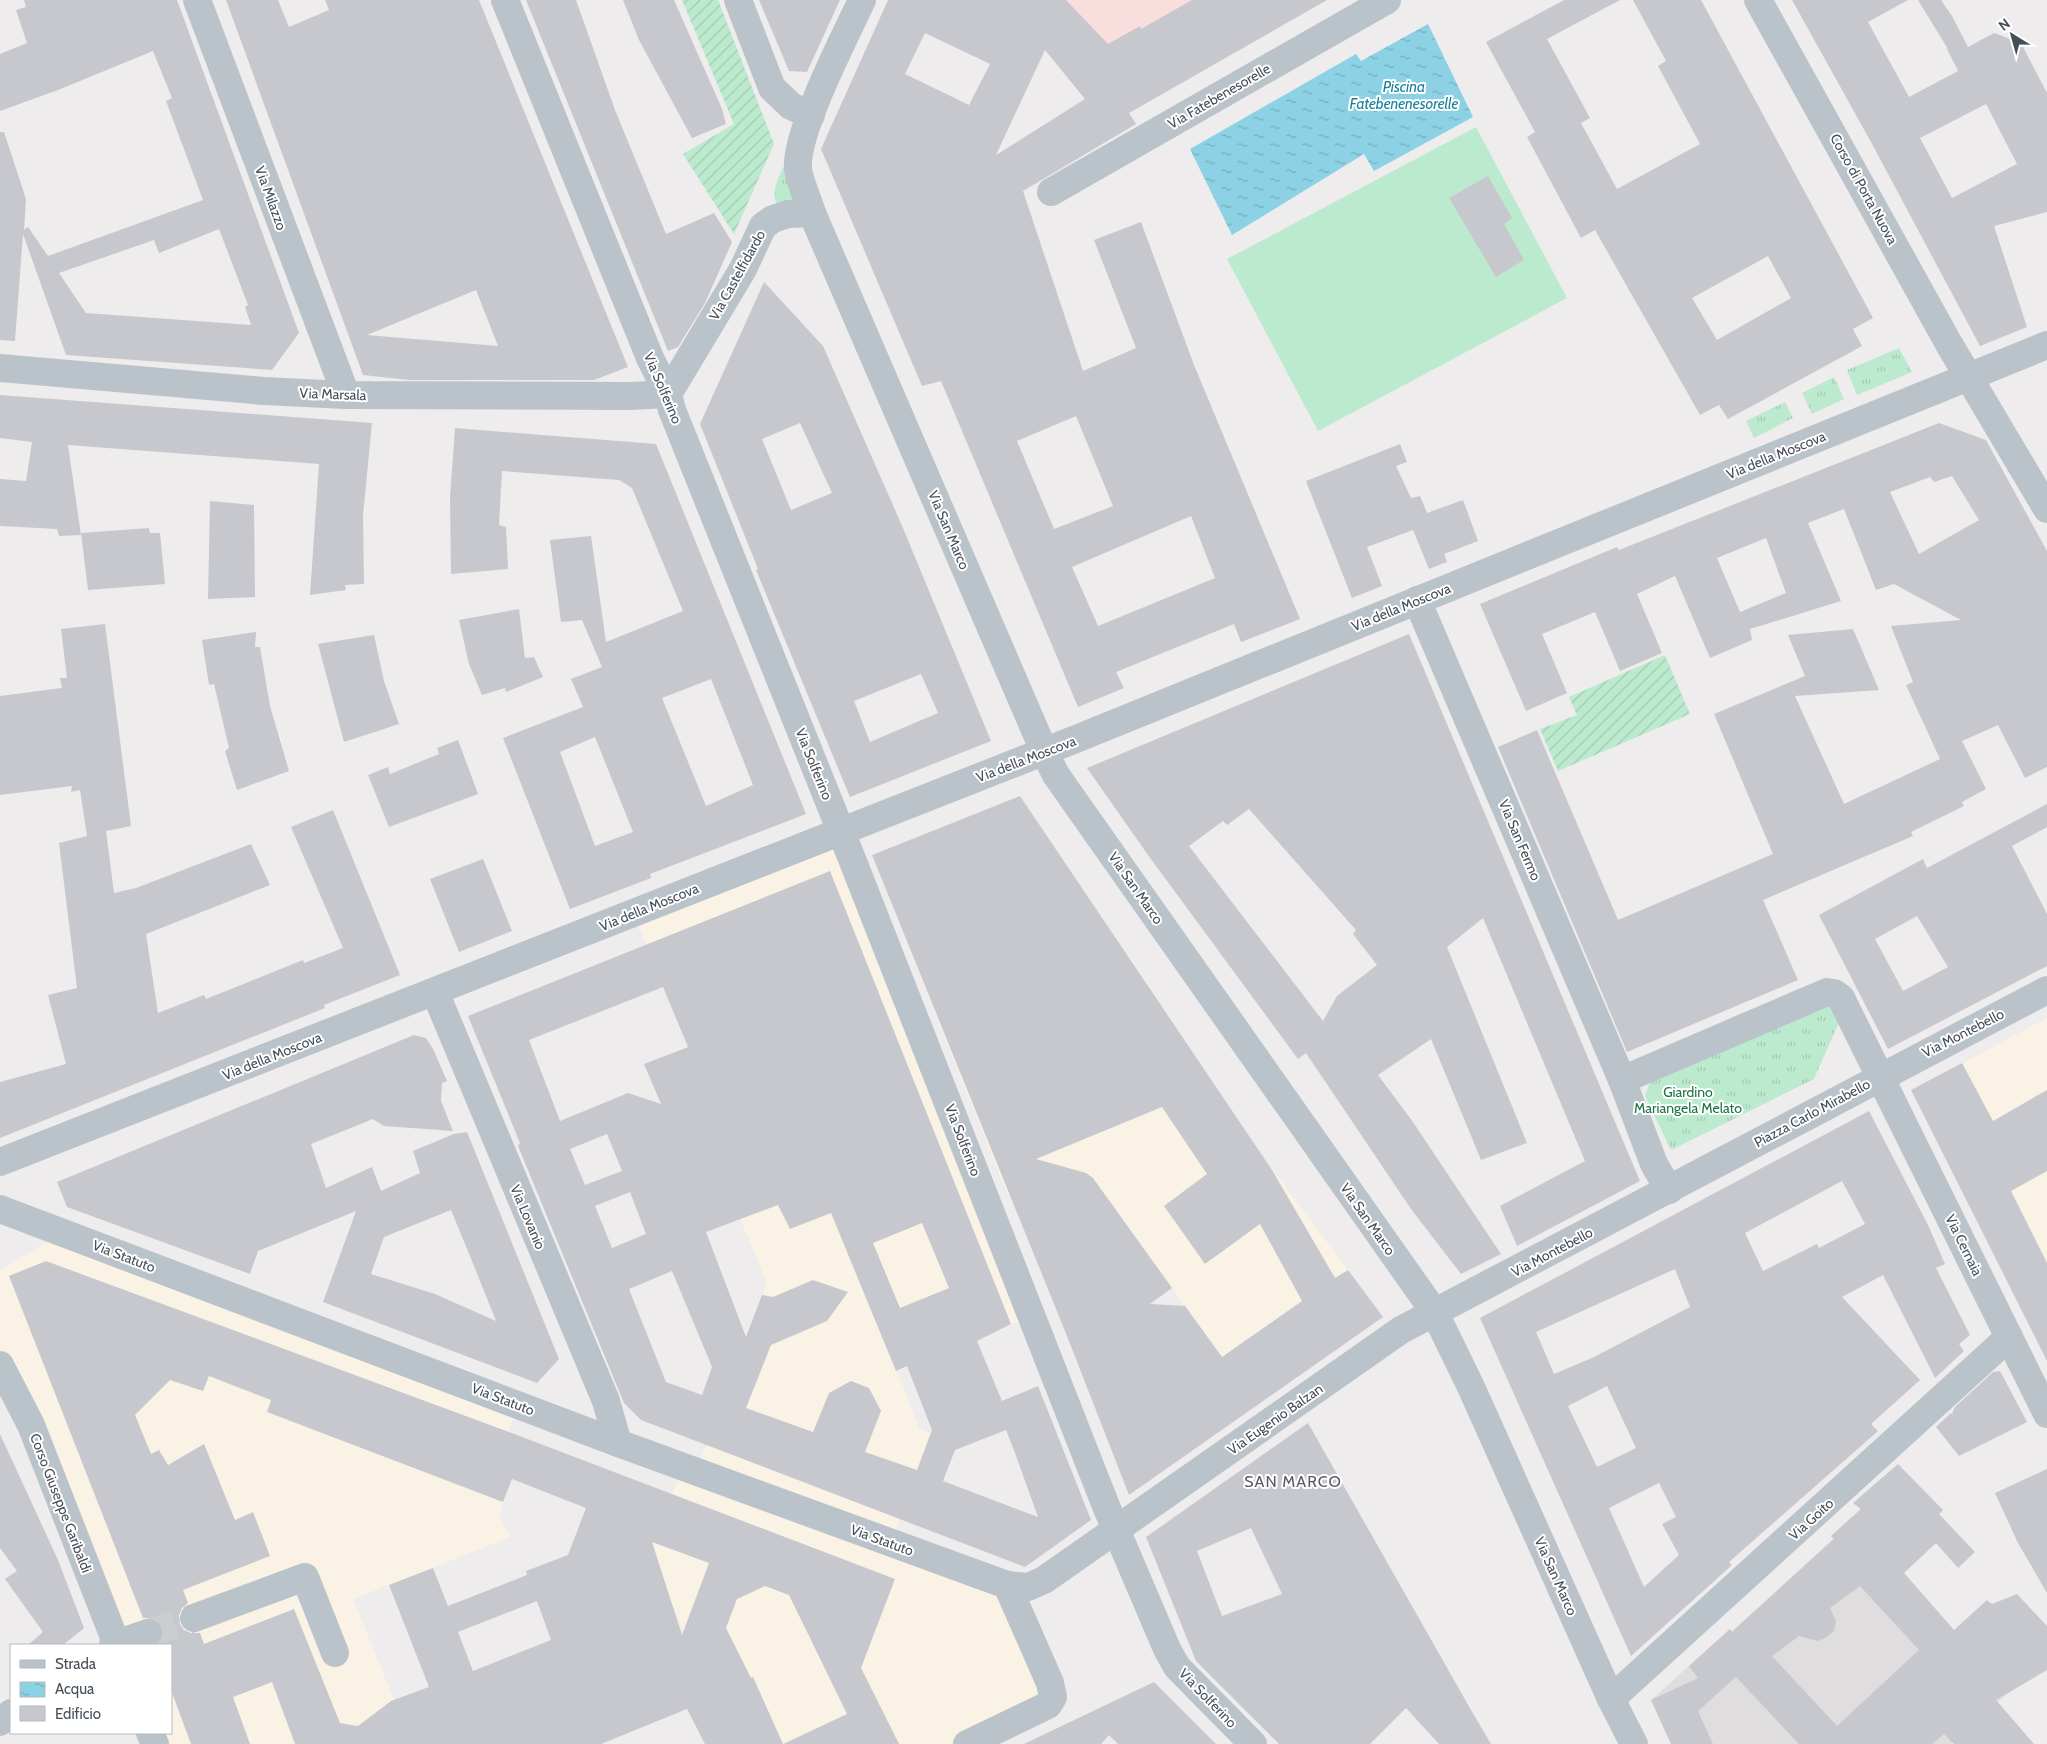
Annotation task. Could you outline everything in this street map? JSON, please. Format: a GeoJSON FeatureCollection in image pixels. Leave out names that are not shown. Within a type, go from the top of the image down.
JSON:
{"type":"FeatureCollection","features":[{"type":"Feature","properties":{"kind":"street","name":"Via Milazzo"},"geometry":{"type":"LineString","coordinates":[[198,0],[346,395]]}},
{"type":"Feature","properties":{"kind":"street","name":"Via Solferino"},"geometry":{"type":"LineString","coordinates":[[505,0],[650,358],[668,394],[672,410],[1117,1530],[1167,1649],[1177,1667],[1253,1744]]}},
{"type":"Feature","properties":{"kind":"street"},"geometry":{"type":"LineString","coordinates":[[738,0],[772,88],[791,106],[810,115],[862,0]]}},
{"type":"Feature","properties":{"kind":"street","name":"Via Fatebenesorelle"},"geometry":{"type":"LineString","coordinates":[[1051,192],[1387,0]]}},
{"type":"Feature","properties":{"kind":"street","name":"Corso di Porta Nuova"},"geometry":{"type":"LineString","coordinates":[[1758,0],[1968,377],[2047,509]]}},
{"type":"Feature","properties":{"kind":"street","name":"Via San Marco"},"geometry":{"type":"LineString","coordinates":[[810,115],[800,144],[798,169],[812,213],[1044,751],[1062,783],[1435,1313],[1472,1387],[1611,1699],[1634,1744]]}},
{"type":"Feature","properties":{"kind":"street","name":"Via Castelfidardo"},"geometry":{"type":"LineString","coordinates":[[668,394],[744,269],[763,226],[773,219],[788,214],[812,213]]}},
{"type":"Feature","properties":{"kind":"street","name":"Via della Moscova"},"geometry":{"type":"LineString","coordinates":[[0,1162],[1044,751],[2047,345]]}},
{"type":"Feature","properties":{"kind":"street","name":"Via Marsala"},"geometry":{"type":"LineString","coordinates":[[0,368],[264,391],[346,395],[631,396],[668,394]]}},
{"type":"Feature","properties":{"kind":"street","name":"Via San Fermo"},"geometry":{"type":"LineString","coordinates":[[1417,600],[1622,1080]]}},
{"type":"Feature","properties":{"kind":"street","name":"Via Montebello"},"geometry":{"type":"LineString","coordinates":[[1880,1076],[2047,990]]}},
{"type":"Feature","properties":{"kind":"street","name":"Via Lovanio"},"geometry":{"type":"LineString","coordinates":[[435,992],[606,1401],[618,1443]]}},
{"type":"Feature","properties":{"kind":"street","name":"Piazza Carlo Mirabello"},"geometry":{"type":"LineString","coordinates":[[1622,1080],[1827,992],[1834,993],[1841,998],[1880,1076],[1669,1190]]}},
{"type":"Feature","properties":{"kind":"street","name":"Via Cernaia"},"geometry":{"type":"LineString","coordinates":[[1880,1076],[2047,1414]]}},
{"type":"Feature","properties":{"kind":"street"},"geometry":{"type":"LineString","coordinates":[[1622,1080],[1654,1164],[1669,1190]]}},
{"type":"Feature","properties":{"kind":"street","name":"Via Montebello"},"geometry":{"type":"LineString","coordinates":[[1435,1313],[1669,1190]]}},
{"type":"Feature","properties":{"kind":"street","name":"Via Statuto"},"geometry":{"type":"LineString","coordinates":[[0,1209],[618,1443],[1007,1585]]}},
{"type":"Feature","properties":{"kind":"street","name":"Via Eugenio Balzan"},"geometry":{"type":"LineString","coordinates":[[1007,1585],[1028,1587],[1044,1580],[1388,1338],[1435,1313]]}},
{"type":"Feature","properties":{"kind":"street","name":"Via Goito"},"geometry":{"type":"LineString","coordinates":[[1611,1699],[2009,1337]]}},
{"type":"Feature","properties":{"kind":"street","name":"Corso Giuseppe Garibaldi"},"geometry":{"type":"LineString","coordinates":[[0,1365],[31,1425],[115,1644]]}},
{"type":"Feature","properties":{"kind":"street"},"geometry":{"type":"LineString","coordinates":[[194,1618],[305,1577],[335,1653]]}},
{"type":"Feature","properties":{"kind":"street"},"geometry":{"type":"LineString","coordinates":[[967,1744],[1048,1705],[1053,1697],[1052,1688],[1007,1585]]}},
{"type":"Feature","properties":{"kind":"street","name":"Corso Giuseppe Garibaldi"},"geometry":{"type":"LineString","coordinates":[[118,1644],[148,1633]]}},
{"type":"Feature","properties":{"kind":"street"},"geometry":{"type":"LineString","coordinates":[[0,1722],[10,1714]]}},
{"type":"Feature","properties":{"kind":"shaded area"},"geometry":{"type":"Polygon","coordinates":[[[1028,0],[1327,0],[1129,113],[1028,0]]]}},
{"type":"Feature","properties":{"kind":"shaded area"},"geometry":{"type":"Polygon","coordinates":[[[1020,796],[1263,1157],[1348,1270],[1239,1345],[1232,1371],[1093,1178],[1086,1173],[1052,1178],[1008,1195],[872,855],[1020,796]]]}},
{"type":"Feature","properties":{"kind":"shaded area"},"geometry":{"type":"Polygon","coordinates":[[[839,834],[1030,1317],[897,1371],[919,1428],[931,1433],[892,1541],[695,1469],[706,1447],[767,1283],[740,1218],[712,1229],[644,1064],[688,1046],[634,915],[839,834]]]}},
{"type":"Feature","properties":{"kind":"shaded area"},"geometry":{"type":"Polygon","coordinates":[[[2047,1018],[2047,1262],[2009,1286],[1911,1091],[2047,1018]]]}},
{"type":"Feature","properties":{"kind":"shaded area"},"geometry":{"type":"Polygon","coordinates":[[[59,1234],[518,1406],[484,1495],[503,1502],[499,1515],[510,1537],[353,1599],[394,1700],[335,1744],[156,1744],[151,1734],[172,1734],[172,1644],[117,1644],[0,1361],[0,1271],[59,1234]]]}},
{"type":"Feature","properties":{"kind":"shaded area"},"geometry":{"type":"Polygon","coordinates":[[[683,1468],[1006,1590],[1055,1699],[965,1744],[731,1744],[668,1594],[652,1542],[683,1468]]]}},
{"type":"Feature","properties":{"kind":"shaded area"},"geometry":{"type":"Polygon","coordinates":[[[1861,1509],[1886,1534],[1879,1545],[1954,1630],[2026,1677],[1951,1744],[1671,1744],[1651,1700],[1730,1629],[1732,1631],[1833,1539],[1831,1536],[1861,1509]]]}},
{"type":"Feature","properties":{"kind":"green space"},"geometry":{"type":"Polygon","coordinates":[[[682,0],[718,0],[774,144],[734,234],[683,154],[734,124],[682,0]]]}},
{"type":"Feature","properties":{"kind":"green space"},"geometry":{"type":"Polygon","coordinates":[[[1476,127],[1567,298],[1318,431],[1227,259],[1476,127]]]}},
{"type":"Feature","properties":{"kind":"green space"},"geometry":{"type":"Polygon","coordinates":[[[783,167],[788,171],[797,201],[778,208],[775,197],[776,183],[783,167]]]}},
{"type":"Feature","properties":{"kind":"green space"},"geometry":{"type":"Polygon","coordinates":[[[1899,348],[1912,372],[1857,395],[1847,370],[1899,348]]]}},
{"type":"Feature","properties":{"kind":"green space"},"geometry":{"type":"Polygon","coordinates":[[[1834,377],[1844,399],[1812,414],[1802,393],[1834,377]]]}},
{"type":"Feature","properties":{"kind":"green space"},"geometry":{"type":"Polygon","coordinates":[[[1785,402],[1793,418],[1754,438],[1746,421],[1785,402]]]}},
{"type":"Feature","properties":{"kind":"green space"},"geometry":{"type":"Polygon","coordinates":[[[1665,655],[1690,714],[1558,771],[1540,729],[1577,715],[1569,697],[1665,655]]]}},
{"type":"Feature","properties":{"kind":"green space","name":"Giardino Mariangela Melato"},"geometry":{"type":"Polygon","coordinates":[[[1829,1000],[1839,1022],[1814,1079],[1671,1150],[1645,1096],[1652,1076],[1829,1000]]]}},
{"type":"Feature","properties":{"kind":"water","name":"Piscina Fatebenenesorelle"},"geometry":{"type":"Polygon","coordinates":[[[1428,24],[1473,117],[1374,171],[1364,154],[1232,235],[1190,149],[1356,54],[1361,61],[1428,24]]]}},
{"type":"Feature","properties":{"kind":"building"},"geometry":{"type":"Polygon","coordinates":[[[24,0],[177,0],[299,333],[272,370],[66,355],[23,234],[15,341],[0,340],[0,132],[4,132],[26,199],[24,230],[28,227],[48,256],[203,200],[166,101],[172,98],[153,51],[58,90],[0,111],[0,54],[27,43],[16,10],[26,7],[24,0]],[[219,229],[159,253],[154,240],[59,273],[86,313],[251,325],[245,307],[248,305],[219,229]]]}},
{"type":"Feature","properties":{"kind":"building"},"geometry":{"type":"Polygon","coordinates":[[[226,0],[278,0],[289,27],[329,10],[325,0],[479,0],[628,367],[594,380],[409,380],[363,375],[226,0]],[[476,290],[367,335],[498,346],[476,290]]]}},
{"type":"Feature","properties":{"kind":"building"},"geometry":{"type":"Polygon","coordinates":[[[526,0],[576,0],[615,110],[666,234],[714,213],[732,242],[705,303],[678,347],[668,351],[526,0]]]}},
{"type":"Feature","properties":{"kind":"building"},"geometry":{"type":"Polygon","coordinates":[[[623,0],[674,0],[722,109],[726,124],[692,138],[639,40],[623,0]]]}},
{"type":"Feature","properties":{"kind":"building"},"geometry":{"type":"Polygon","coordinates":[[[759,0],[840,0],[807,72],[789,71],[759,0]]]}},
{"type":"Feature","properties":{"kind":"building"},"geometry":{"type":"Polygon","coordinates":[[[888,0],[1066,0],[1108,44],[1140,26],[1141,29],[1192,0],[1327,0],[1129,113],[1136,124],[1023,191],[1083,371],[1136,348],[1094,240],[1141,222],[1194,365],[1300,619],[1241,642],[1234,624],[1116,672],[1124,688],[1078,707],[941,381],[922,386],[821,149],[888,0]],[[925,33],[905,74],[969,105],[990,64],[925,33]],[[1045,50],[996,155],[1085,99],[1045,50]],[[1076,416],[1017,441],[1054,529],[1113,506],[1076,416]],[[1191,516],[1072,567],[1098,626],[1215,578],[1191,516]]]}},
{"type":"Feature","properties":{"kind":"building"},"geometry":{"type":"Polygon","coordinates":[[[1564,0],[1620,0],[1547,39],[1590,118],[1581,123],[1617,189],[1700,144],[1658,66],[1666,61],[1633,0],[1701,0],[1873,318],[1853,329],[1862,346],[1728,419],[1719,405],[1700,415],[1595,230],[1581,238],[1527,137],[1535,132],[1486,42],[1564,0]],[[1768,256],[1692,298],[1717,340],[1791,298],[1768,256]]]}},
{"type":"Feature","properties":{"kind":"building"},"geometry":{"type":"Polygon","coordinates":[[[1792,0],[1908,0],[1868,22],[1909,97],[1958,71],[1948,49],[1918,0],[1941,0],[1952,16],[1968,47],[1994,33],[2021,43],[2047,93],[2047,212],[1994,226],[2027,327],[1980,346],[1871,142],[1792,0]],[[1986,104],[1920,138],[1952,198],[2017,164],[1986,104]]]}},
{"type":"Feature","properties":{"kind":"building"},"geometry":{"type":"Polygon","coordinates":[[[1488,176],[1512,218],[1504,224],[1524,260],[1496,277],[1449,198],[1488,176]]]}},
{"type":"Feature","properties":{"kind":"building"},"geometry":{"type":"Polygon","coordinates":[[[764,282],[823,346],[903,528],[991,741],[850,797],[756,570],[758,569],[700,424],[764,282]],[[800,423],[762,439],[791,510],[832,493],[800,423]],[[921,674],[854,701],[870,742],[938,713],[921,674]]]}},
{"type":"Feature","properties":{"kind":"building"},"geometry":{"type":"Polygon","coordinates":[[[0,395],[372,423],[363,515],[364,584],[345,585],[346,590],[310,595],[319,464],[68,445],[81,535],[59,536],[57,529],[0,526],[0,479],[26,481],[32,442],[0,438],[0,395]]]}},
{"type":"Feature","properties":{"kind":"building"},"geometry":{"type":"Polygon","coordinates":[[[1939,423],[1986,440],[2047,551],[2047,767],[2025,778],[1998,725],[1962,741],[1986,789],[1962,802],[1964,806],[1911,832],[1913,836],[1763,900],[1798,980],[1627,1052],[1498,747],[1537,730],[1618,920],[1773,854],[1714,714],[1805,676],[1788,635],[1853,629],[1879,690],[1795,696],[1844,804],[1940,759],[1906,685],[1913,682],[1891,626],[1961,620],[1894,584],[1876,590],[1844,509],[1808,523],[1841,601],[1750,629],[1752,640],[1710,658],[1675,576],[1637,594],[1662,653],[1620,671],[1595,612],[1542,634],[1567,693],[1526,711],[1480,604],[1617,547],[1619,550],[1939,423]],[[1952,476],[1934,482],[1930,477],[1890,492],[1919,554],[1979,520],[1952,476]],[[1766,538],[1717,558],[1740,612],[1786,593],[1766,538]]]}},
{"type":"Feature","properties":{"kind":"building"},"geometry":{"type":"Polygon","coordinates":[[[455,428],[656,444],[806,814],[650,874],[651,878],[570,909],[503,738],[583,707],[571,679],[602,667],[582,620],[561,622],[550,540],[591,536],[606,642],[683,611],[632,488],[619,480],[502,471],[499,525],[506,527],[508,569],[451,574],[450,497],[455,428]],[[711,679],[662,698],[706,806],[753,785],[711,679]],[[595,737],[560,752],[595,846],[633,832],[595,737]]]}},
{"type":"Feature","properties":{"kind":"building"},"geometry":{"type":"Polygon","coordinates":[[[1400,444],[1407,462],[1396,466],[1411,498],[1420,496],[1427,513],[1463,500],[1478,541],[1444,554],[1447,562],[1429,569],[1413,530],[1367,547],[1382,586],[1352,598],[1306,481],[1400,444]]]}},
{"type":"Feature","properties":{"kind":"building"},"geometry":{"type":"Polygon","coordinates":[[[210,501],[254,505],[255,597],[208,599],[210,501]]]}},
{"type":"Feature","properties":{"kind":"building"},"geometry":{"type":"Polygon","coordinates":[[[149,528],[150,533],[160,533],[165,584],[88,590],[81,533],[149,528]]]}},
{"type":"Feature","properties":{"kind":"building"},"geometry":{"type":"Polygon","coordinates":[[[519,609],[525,658],[534,657],[543,677],[506,692],[505,688],[482,695],[469,664],[459,620],[519,609]]]}},
{"type":"Feature","properties":{"kind":"building"},"geometry":{"type":"Polygon","coordinates":[[[105,624],[131,826],[106,831],[114,893],[136,888],[251,844],[270,885],[146,934],[158,1013],[204,995],[206,999],[303,960],[304,963],[343,948],[291,827],[333,810],[400,975],[324,1005],[325,1008],[0,1138],[0,1082],[66,1064],[48,995],[77,988],[59,843],[87,836],[80,790],[71,792],[72,786],[0,795],[0,696],[62,688],[60,678],[67,678],[61,629],[105,624]]]}},
{"type":"Feature","properties":{"kind":"building"},"geometry":{"type":"Polygon","coordinates":[[[256,632],[255,647],[260,647],[270,706],[289,771],[237,790],[225,751],[229,748],[214,684],[209,685],[202,640],[256,632]]]}},
{"type":"Feature","properties":{"kind":"building"},"geometry":{"type":"Polygon","coordinates":[[[1409,634],[1640,1181],[1517,1246],[1500,1206],[1585,1161],[1483,918],[1447,947],[1527,1143],[1481,1160],[1431,1039],[1378,1075],[1413,1122],[1501,1254],[1461,1274],[1411,1209],[1306,1053],[1298,1059],[1148,855],[1087,768],[1409,634]],[[1249,809],[1227,825],[1223,821],[1189,846],[1323,1021],[1337,996],[1377,965],[1353,934],[1356,930],[1249,809]]]}},
{"type":"Feature","properties":{"kind":"building"},"geometry":{"type":"Polygon","coordinates":[[[374,635],[384,681],[399,724],[344,742],[318,644],[374,635]]]}},
{"type":"Feature","properties":{"kind":"building"},"geometry":{"type":"Polygon","coordinates":[[[458,740],[478,794],[389,827],[368,775],[388,767],[390,774],[439,754],[437,748],[458,740]]]}},
{"type":"Feature","properties":{"kind":"building"},"geometry":{"type":"Polygon","coordinates":[[[1020,796],[1272,1170],[1335,1278],[1348,1270],[1383,1317],[1129,1495],[1067,1336],[872,855],[1020,796]],[[1162,1107],[1036,1159],[1086,1173],[1093,1178],[1172,1288],[1150,1304],[1185,1306],[1222,1357],[1302,1301],[1260,1224],[1205,1264],[1164,1206],[1207,1174],[1162,1107]]]}},
{"type":"Feature","properties":{"kind":"building"},"geometry":{"type":"Polygon","coordinates":[[[2047,804],[2047,827],[2012,846],[2047,914],[2047,966],[1888,1049],[1819,915],[1923,859],[1927,868],[2047,804]],[[1917,916],[1875,939],[1903,991],[1948,967],[1917,916]]]}},
{"type":"Feature","properties":{"kind":"building"},"geometry":{"type":"Polygon","coordinates":[[[483,859],[512,931],[459,952],[430,879],[483,859]]]}},
{"type":"Feature","properties":{"kind":"building"},"geometry":{"type":"Polygon","coordinates":[[[830,871],[1011,1324],[977,1341],[1002,1401],[1038,1386],[1091,1520],[1025,1567],[641,1420],[624,1403],[518,1146],[520,1143],[468,1016],[830,871]],[[663,987],[529,1040],[560,1121],[628,1093],[661,1104],[644,1064],[688,1047],[663,987]],[[607,1134],[570,1149],[585,1185],[622,1171],[607,1134]],[[630,1192],[595,1206],[612,1248],[646,1234],[630,1192]],[[778,1205],[706,1232],[746,1337],[762,1295],[773,1297],[813,1280],[848,1292],[827,1321],[771,1345],[746,1408],[813,1432],[829,1393],[851,1381],[869,1388],[881,1411],[865,1452],[917,1470],[932,1430],[907,1366],[896,1371],[831,1213],[790,1229],[778,1205]],[[922,1223],[873,1243],[900,1308],[949,1288],[922,1223]],[[672,1271],[629,1289],[666,1382],[702,1395],[712,1367],[672,1271]],[[1006,1430],[955,1450],[943,1481],[1038,1517],[1006,1430]]]}},
{"type":"Feature","properties":{"kind":"building"},"geometry":{"type":"Polygon","coordinates":[[[414,1035],[426,1038],[447,1081],[442,1083],[441,1101],[453,1131],[384,1126],[373,1119],[311,1144],[326,1188],[372,1167],[381,1191],[420,1173],[413,1151],[454,1134],[467,1132],[559,1359],[537,1383],[323,1302],[356,1211],[258,1251],[250,1274],[67,1207],[57,1182],[414,1035]],[[451,1210],[384,1237],[371,1274],[435,1294],[496,1321],[451,1210]]]}},
{"type":"Feature","properties":{"kind":"building"},"geometry":{"type":"Polygon","coordinates":[[[1962,1063],[1993,1121],[2047,1090],[2047,1171],[2011,1191],[2047,1263],[2047,1361],[1911,1090],[1962,1063]]]}},
{"type":"Feature","properties":{"kind":"building"},"geometry":{"type":"Polygon","coordinates":[[[1869,1111],[1928,1225],[1945,1264],[1936,1268],[1970,1335],[1959,1344],[1964,1351],[1935,1378],[1883,1275],[1842,1297],[1920,1380],[1871,1424],[1878,1431],[1729,1562],[1732,1565],[1631,1656],[1480,1318],[1869,1111]],[[1842,1181],[1745,1233],[1763,1271],[1817,1244],[1819,1248],[1865,1224],[1842,1181]],[[1675,1269],[1536,1332],[1554,1374],[1592,1358],[1690,1307],[1675,1269]],[[1607,1386],[1568,1406],[1597,1467],[1636,1448],[1607,1386]],[[1659,1483],[1609,1508],[1644,1587],[1679,1555],[1662,1524],[1676,1517],[1659,1483]]]}},
{"type":"Feature","properties":{"kind":"building"},"geometry":{"type":"Polygon","coordinates":[[[46,1261],[509,1432],[895,1579],[861,1668],[899,1744],[783,1744],[705,1744],[687,1709],[601,1744],[295,1744],[272,1682],[233,1697],[250,1744],[191,1744],[172,1693],[172,1644],[158,1644],[163,1636],[163,1628],[158,1621],[151,1618],[143,1618],[9,1276],[46,1261]],[[209,1376],[203,1391],[170,1380],[135,1415],[151,1454],[159,1450],[168,1465],[204,1444],[235,1520],[253,1512],[270,1556],[183,1590],[188,1603],[182,1608],[179,1615],[180,1624],[184,1630],[191,1633],[200,1633],[204,1644],[294,1609],[340,1723],[358,1726],[391,1701],[429,1687],[389,1585],[433,1568],[448,1606],[527,1575],[526,1571],[568,1555],[586,1508],[512,1479],[503,1502],[267,1412],[271,1400],[209,1376]],[[652,1542],[682,1635],[709,1563],[652,1542]],[[765,1586],[737,1599],[726,1628],[751,1678],[753,1677],[783,1744],[847,1714],[789,1595],[765,1586]],[[537,1601],[458,1632],[473,1671],[551,1640],[537,1601]]]}},
{"type":"Feature","properties":{"kind":"building"},"geometry":{"type":"Polygon","coordinates":[[[2000,1371],[2027,1422],[1959,1456],[1936,1427],[1951,1413],[1953,1416],[1952,1413],[1955,1407],[1993,1372],[2000,1371]]]}},
{"type":"Feature","properties":{"kind":"building"},"geometry":{"type":"Polygon","coordinates":[[[1308,1423],[1491,1744],[1439,1744],[1406,1708],[1370,1744],[1279,1744],[1196,1661],[1146,1537],[1308,1423]],[[1251,1528],[1197,1551],[1222,1616],[1282,1594],[1251,1528]]]}},
{"type":"Feature","properties":{"kind":"building"},"geometry":{"type":"Polygon","coordinates":[[[0,1434],[58,1560],[84,1628],[64,1644],[29,1644],[43,1632],[5,1579],[17,1571],[0,1548],[0,1434]]]}},
{"type":"Feature","properties":{"kind":"building"},"geometry":{"type":"Polygon","coordinates":[[[1898,1464],[1943,1510],[1939,1514],[1975,1552],[1958,1568],[1936,1543],[1904,1573],[1954,1630],[1987,1600],[1992,1604],[2017,1594],[2047,1626],[2047,1670],[1996,1700],[2034,1744],[1954,1744],[1944,1734],[1932,1744],[1799,1744],[1736,1677],[1698,1711],[1713,1744],[1671,1744],[1651,1700],[1698,1678],[1689,1666],[1730,1629],[1732,1632],[1834,1539],[1831,1536],[1861,1509],[1853,1503],[1898,1464]],[[1860,1586],[1830,1608],[1836,1621],[1834,1631],[1817,1641],[1799,1636],[1772,1656],[1837,1726],[1919,1650],[1860,1586]]]}},
{"type":"Feature","properties":{"kind":"building"},"geometry":{"type":"Polygon","coordinates":[[[2047,1469],[2047,1593],[2018,1543],[1995,1493],[2047,1469]]]}},
{"type":"Feature","properties":{"kind":"building"},"geometry":{"type":"Polygon","coordinates":[[[1154,1682],[1216,1744],[1118,1744],[1109,1735],[1101,1744],[1024,1744],[1154,1682]]]}},
{"type":"Feature","properties":{"kind":"tunnel"},"geometry":{"type":"LineString","coordinates":[[148,1633],[194,1618]]}},
{"type":"Feature","properties":{"kind":"district","name":"SAN MARCO"},"geometry":{"type":"Point","coordinates":[1293,1481]}}]}
